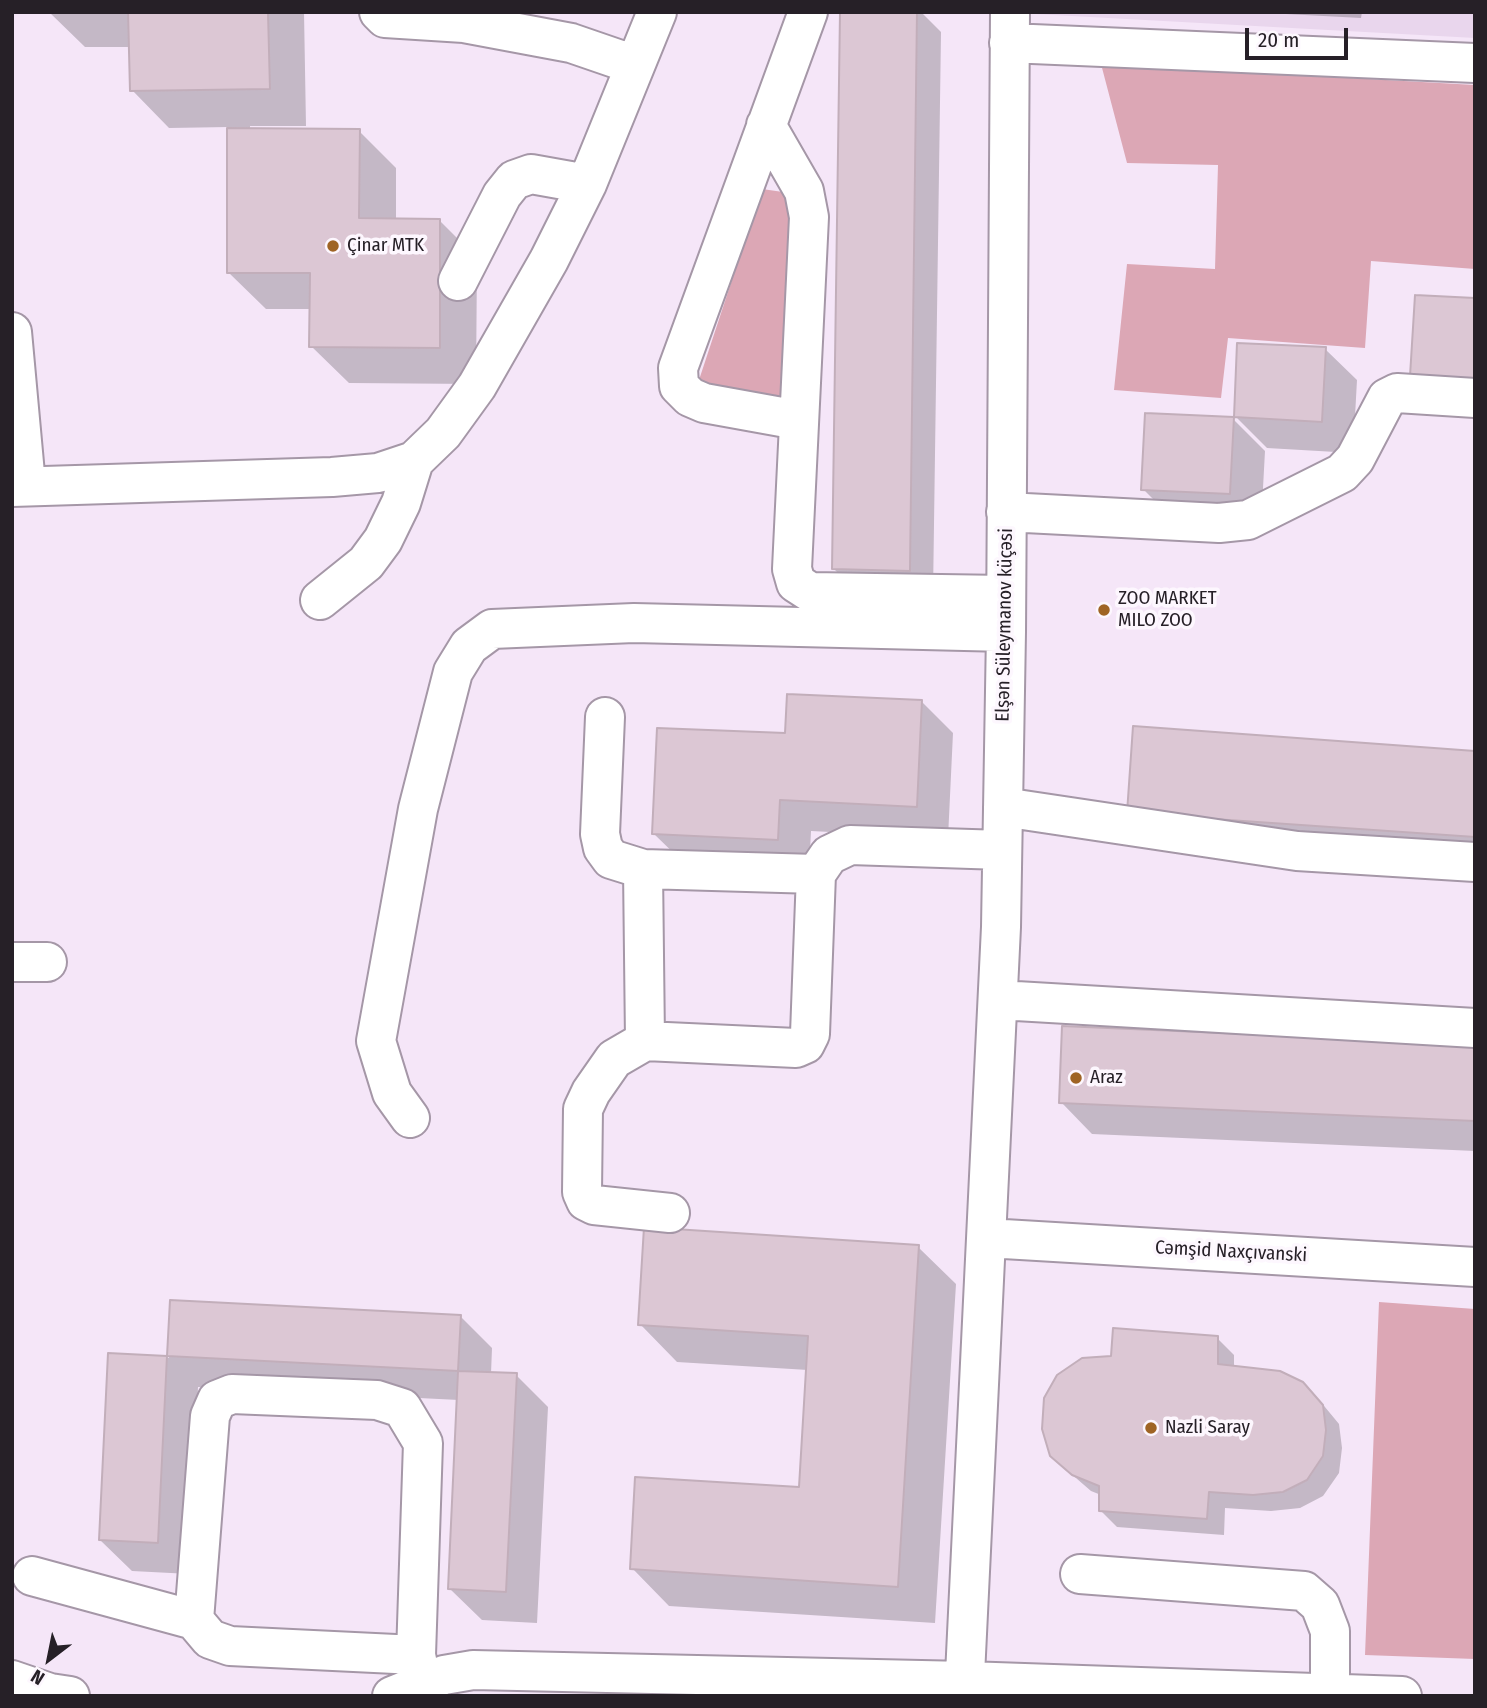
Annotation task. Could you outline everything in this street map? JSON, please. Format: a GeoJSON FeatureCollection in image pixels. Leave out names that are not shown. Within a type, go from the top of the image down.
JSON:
{"type":"FeatureCollection","features":[{"type":"Feature","properties":{"kind":"street"},"geometry":{"type":"LineString","coordinates":[[379,12],[385,18],[464,23],[570,43],[635,65]]}},
{"type":"Feature","properties":{"kind":"street"},"geometry":{"type":"LineString","coordinates":[[12,332],[19,486],[332,478],[378,473],[414,461],[443,433],[477,386],[550,260],[587,184],[657,12]]}},
{"type":"Feature","properties":{"kind":"street"},"geometry":{"type":"LineString","coordinates":[[798,420],[704,403],[690,397],[679,386],[678,368],[808,12]]}},
{"type":"Feature","properties":{"kind":"street"},"geometry":{"type":"LineString","coordinates":[[1009,27],[1475,63]]}},
{"type":"Feature","properties":{"kind":"street","name":"Elşən Süleymanov küçəsi"},"geometry":{"type":"LineString","coordinates":[[965,1688],[999,1000],[1006,632],[1009,27]]}},
{"type":"Feature","properties":{"kind":"street"},"geometry":{"type":"LineString","coordinates":[[766,125],[804,191],[809,217],[792,569],[796,583],[810,592],[1006,595]]}},
{"type":"Feature","properties":{"kind":"street"},"geometry":{"type":"LineString","coordinates":[[458,281],[502,195],[514,180],[531,174],[587,184]]}},
{"type":"Feature","properties":{"kind":"street"},"geometry":{"type":"LineString","coordinates":[[1006,512],[1219,523],[1248,520],[1342,473],[1355,459],[1387,398],[1397,393],[1475,398]]}},
{"type":"Feature","properties":{"kind":"street"},"geometry":{"type":"LineString","coordinates":[[320,600],[366,563],[383,540],[401,503],[414,461]]}},
{"type":"Feature","properties":{"kind":"street"},"geometry":{"type":"LineString","coordinates":[[410,1118],[392,1093],[376,1041],[418,809],[453,672],[469,646],[492,629],[634,623],[1006,632]]}},
{"type":"Feature","properties":{"kind":"street"},"geometry":{"type":"LineString","coordinates":[[605,717],[600,834],[603,848],[611,859],[643,869],[816,874]]}},
{"type":"Feature","properties":{"kind":"street"},"geometry":{"type":"LineString","coordinates":[[1003,807],[1297,851],[1475,862]]}},
{"type":"Feature","properties":{"kind":"street"},"geometry":{"type":"LineString","coordinates":[[670,1213],[594,1205],[586,1201],[582,1192],[583,1109],[591,1092],[614,1059],[645,1041],[796,1048],[805,1045],[810,1034],[816,874],[829,855],[850,845],[1002,850]]}},
{"type":"Feature","properties":{"kind":"street"},"geometry":{"type":"LineString","coordinates":[[643,869],[645,1041]]}},
{"type":"Feature","properties":{"kind":"street"},"geometry":{"type":"LineString","coordinates":[[999,1000],[1475,1028]]}},
{"type":"Feature","properties":{"kind":"street","name":"Cəmşid Naxçıvanski"},"geometry":{"type":"LineString","coordinates":[[987,1238],[1475,1267]]}},
{"type":"Feature","properties":{"kind":"street"},"geometry":{"type":"LineString","coordinates":[[194,1620],[209,1416],[217,1400],[232,1394],[377,1400],[402,1408],[423,1443],[410,1679]]}},
{"type":"Feature","properties":{"kind":"street"},"geometry":{"type":"LineString","coordinates":[[1080,1574],[1304,1591],[1321,1605],[1330,1631],[1331,1692]]}},
{"type":"Feature","properties":{"kind":"street"},"geometry":{"type":"LineString","coordinates":[[32,1576],[194,1620],[210,1639],[230,1646],[410,1679],[472,1670],[965,1688],[1331,1692],[1402,1696]]}},
{"type":"Feature","properties":{"kind":"street"},"geometry":{"type":"LineString","coordinates":[[12,1680],[50,1693],[70,1696]]}},
{"type":"Feature","properties":{"kind":"shaded area"},"geometry":{"type":"Polygon","coordinates":[[[1475,12],[1475,38],[1035,14],[1475,12]]]}},
{"type":"Feature","properties":{"kind":"shaded area"},"geometry":{"type":"Polygon","coordinates":[[[1101,64],[1475,85],[1475,269],[1371,261],[1365,348],[1228,338],[1221,398],[1114,390],[1127,264],[1215,269],[1218,165],[1127,163],[1101,64]]]}},
{"type":"Feature","properties":{"kind":"shaded area"},"geometry":{"type":"Polygon","coordinates":[[[762,189],[790,193],[786,404],[698,383],[762,189]]]}},
{"type":"Feature","properties":{"kind":"shaded area"},"geometry":{"type":"Polygon","coordinates":[[[1379,1302],[1475,1309],[1475,1659],[1365,1655],[1379,1302]]]}},
{"type":"Feature","properties":{"kind":"building"},"geometry":{"type":"Polygon","coordinates":[[[128,12],[268,12],[270,89],[130,91],[128,12]]]}},
{"type":"Feature","properties":{"kind":"building"},"geometry":{"type":"Polygon","coordinates":[[[840,12],[917,12],[910,571],[832,569],[840,12]]]}},
{"type":"Feature","properties":{"kind":"building","name":"Çinar MTK"},"geometry":{"type":"Polygon","coordinates":[[[227,128],[360,129],[359,218],[440,219],[440,348],[309,347],[310,273],[227,273],[227,128]]]}},
{"type":"Feature","properties":{"kind":"building"},"geometry":{"type":"Polygon","coordinates":[[[1415,295],[1475,298],[1475,380],[1410,376],[1415,295]]]}},
{"type":"Feature","properties":{"kind":"building"},"geometry":{"type":"Polygon","coordinates":[[[1237,343],[1326,347],[1322,422],[1234,417],[1237,343]]]}},
{"type":"Feature","properties":{"kind":"building"},"geometry":{"type":"Polygon","coordinates":[[[1145,413],[1234,417],[1230,494],[1141,490],[1145,413]]]}},
{"type":"Feature","properties":{"kind":"building"},"geometry":{"type":"Polygon","coordinates":[[[787,694],[922,700],[917,807],[780,800],[778,840],[652,834],[657,728],[785,733],[787,694]]]}},
{"type":"Feature","properties":{"kind":"building"},"geometry":{"type":"Polygon","coordinates":[[[1133,726],[1475,751],[1475,837],[1127,813],[1133,726]]]}},
{"type":"Feature","properties":{"kind":"building"},"geometry":{"type":"Polygon","coordinates":[[[1062,1026],[1475,1044],[1475,1121],[1059,1103],[1062,1026]]]}},
{"type":"Feature","properties":{"kind":"building"},"geometry":{"type":"Polygon","coordinates":[[[644,1227],[919,1245],[898,1587],[630,1569],[635,1477],[799,1487],[808,1336],[638,1325],[644,1227]]]}},
{"type":"Feature","properties":{"kind":"building"},"geometry":{"type":"Polygon","coordinates":[[[170,1300],[461,1315],[458,1371],[167,1356],[170,1300]]]}},
{"type":"Feature","properties":{"kind":"building"},"geometry":{"type":"Polygon","coordinates":[[[1113,1328],[1218,1336],[1218,1364],[1280,1371],[1303,1382],[1323,1405],[1326,1430],[1323,1456],[1307,1480],[1283,1492],[1253,1495],[1209,1492],[1207,1519],[1099,1511],[1099,1486],[1072,1475],[1050,1456],[1042,1429],[1044,1398],[1057,1375],[1082,1358],[1111,1356],[1113,1328]]]}},
{"type":"Feature","properties":{"kind":"building"},"geometry":{"type":"Polygon","coordinates":[[[108,1353],[167,1356],[158,1543],[99,1540],[108,1353]]]}},
{"type":"Feature","properties":{"kind":"building"},"geometry":{"type":"Polygon","coordinates":[[[458,1371],[517,1373],[506,1592],[448,1589],[458,1371]]]}},
{"type":"Feature","properties":{"kind":"place","name":"Çinar MTK"},"geometry":{"type":"Point","coordinates":[333,246]}},
{"type":"Feature","properties":{"kind":"place","name":"ZOO MARKET MILO ZOO"},"geometry":{"type":"Point","coordinates":[1104,610]}},
{"type":"Feature","properties":{"kind":"place","name":"Araz"},"geometry":{"type":"Point","coordinates":[1076,1078]}},
{"type":"Feature","properties":{"kind":"place","name":"Nazli Saray"},"geometry":{"type":"Point","coordinates":[1151,1428]}}]}
